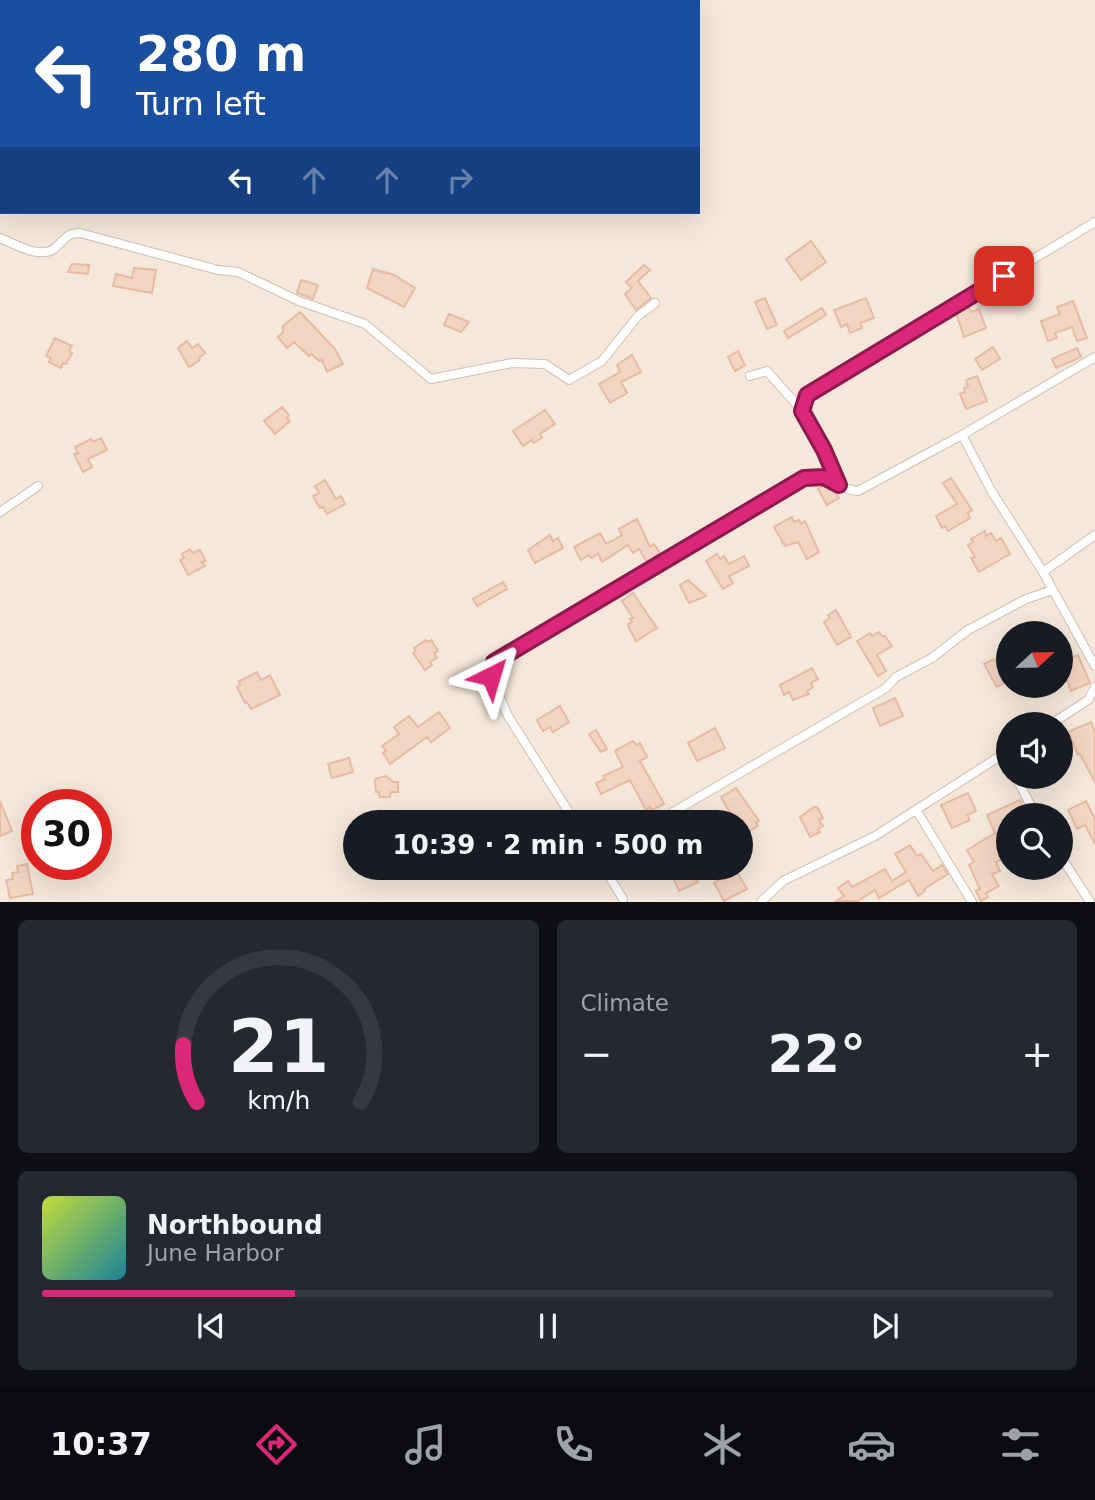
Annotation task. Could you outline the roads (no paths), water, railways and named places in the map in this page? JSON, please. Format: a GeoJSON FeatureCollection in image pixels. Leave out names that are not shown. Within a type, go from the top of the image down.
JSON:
{"type":"FeatureCollection","features":[{"type":"Feature","properties":{"kind":"street"},"geometry":{"type":"LineString","coordinates":[[804,413],[807,395],[1095,222]]}},
{"type":"Feature","properties":{"kind":"street"},"geometry":{"type":"LineString","coordinates":[[0,238],[38,253],[49,251],[71,234],[80,233],[218,270],[238,272],[299,301],[365,324],[431,379],[512,363],[545,364],[569,380],[602,361],[638,316],[655,303]]}},
{"type":"Feature","properties":{"kind":"street"},"geometry":{"type":"LineString","coordinates":[[567,810],[508,716],[491,676],[494,662],[804,478],[824,477],[846,490],[858,491],[871,486],[1095,357]]}},
{"type":"Feature","properties":{"kind":"street"},"geometry":{"type":"LineString","coordinates":[[750,376],[767,371],[804,413],[839,485]]}},
{"type":"Feature","properties":{"kind":"street"},"geometry":{"type":"LineString","coordinates":[[962,435],[992,492],[1053,590],[1095,666]]}},
{"type":"Feature","properties":{"kind":"street"},"geometry":{"type":"LineString","coordinates":[[0,512],[38,486]]}},
{"type":"Feature","properties":{"kind":"street"},"geometry":{"type":"LineString","coordinates":[[1042,572],[1095,535]]}},
{"type":"Feature","properties":{"kind":"street"},"geometry":{"type":"LineString","coordinates":[[677,810],[886,688],[896,677],[932,658],[968,630],[1026,598],[1053,590]]}},
{"type":"Feature","properties":{"kind":"street"},"geometry":{"type":"LineString","coordinates":[[1072,712],[1092,701],[1095,687]]}},
{"type":"Feature","properties":{"kind":"street"},"geometry":{"type":"LineString","coordinates":[[761,901],[783,881],[875,836],[996,762]]}},
{"type":"Feature","properties":{"kind":"street"},"geometry":{"type":"LineString","coordinates":[[916,811],[972,901]]}},
{"type":"Feature","properties":{"kind":"street"},"geometry":{"type":"LineString","coordinates":[[1073,875],[1090,901]]}},
{"type":"Feature","properties":{"kind":"street"},"geometry":{"type":"LineString","coordinates":[[611,880],[623,901]]}}]}
